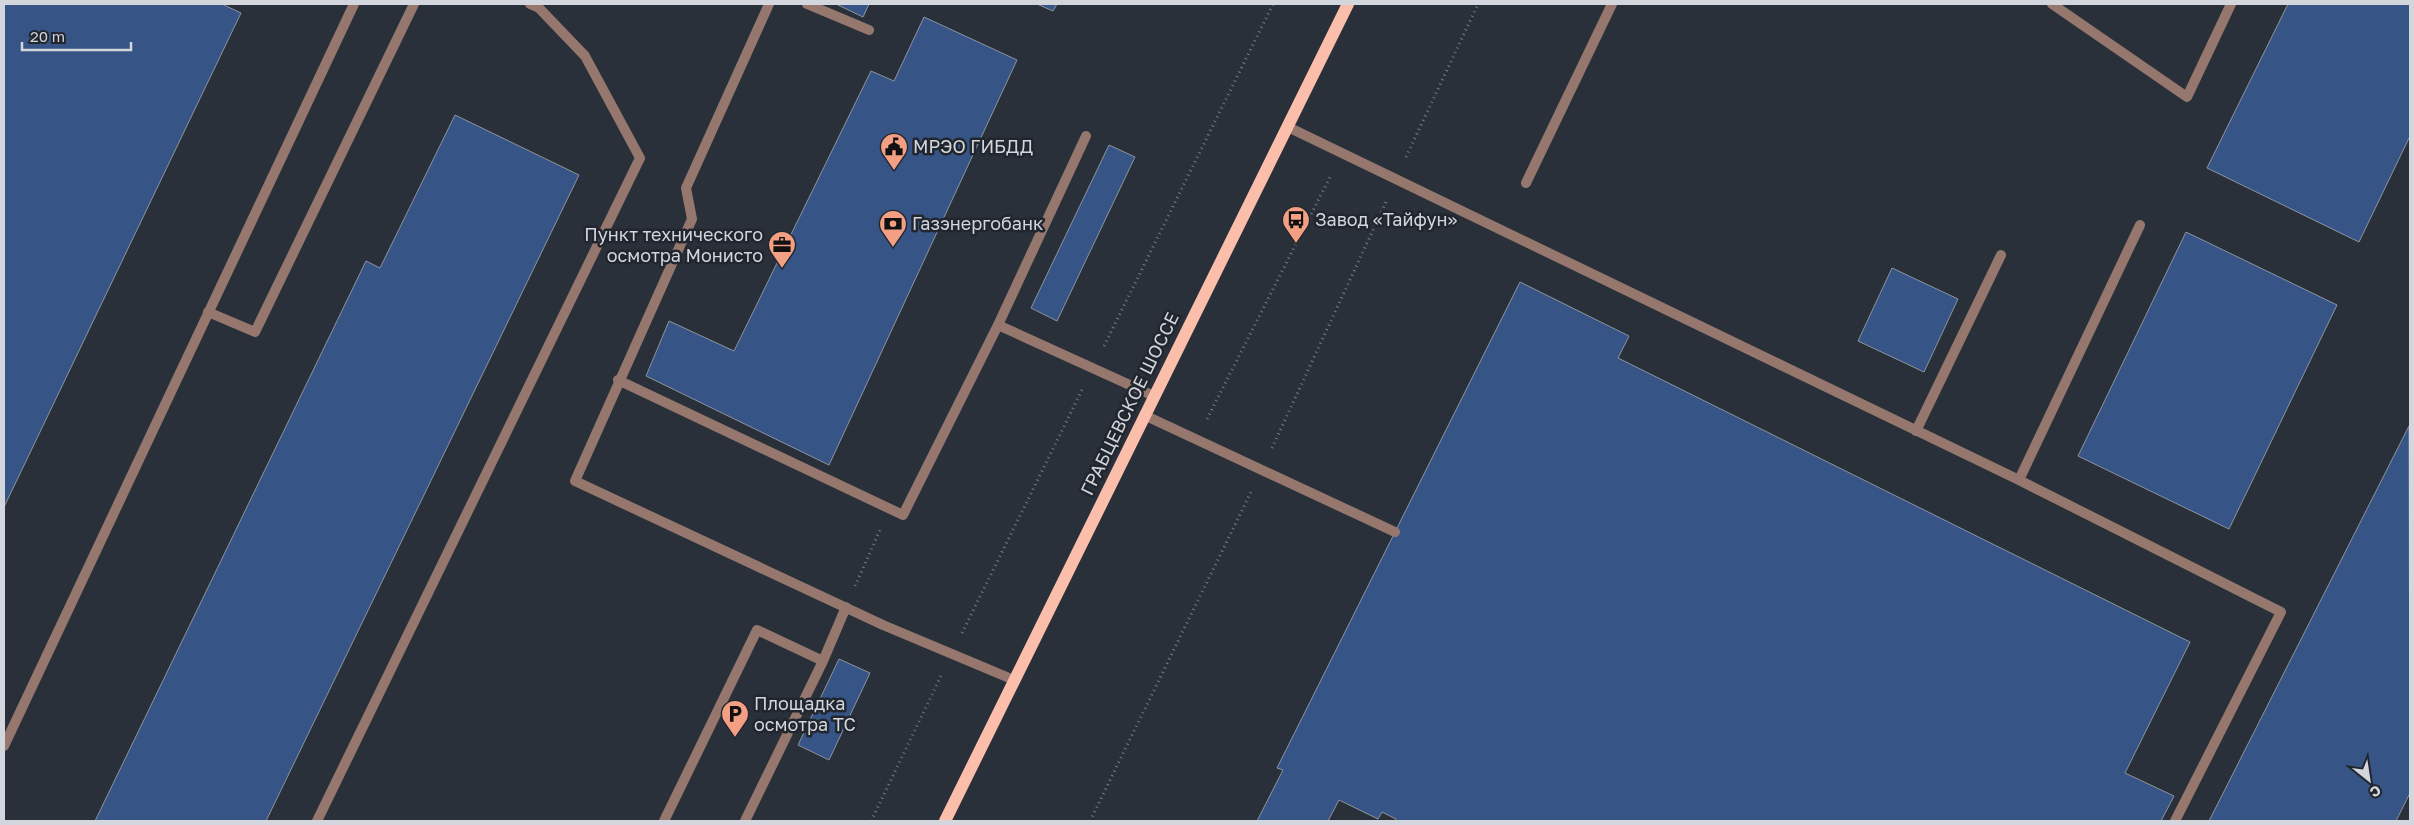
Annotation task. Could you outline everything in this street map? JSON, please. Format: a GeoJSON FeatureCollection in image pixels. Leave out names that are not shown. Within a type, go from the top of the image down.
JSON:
{"type":"FeatureCollection","features":[{"type":"Feature","properties":{"kind":"main road","name":"ГРАБЦЕВСКОЕ ШОССЕ"},"geometry":{"type":"LineString","coordinates":[[945,821],[1348,4]]}},
{"type":"Feature","properties":{"kind":"lane"},"geometry":{"type":"LineString","coordinates":[[4,746],[354,4]]}},
{"type":"Feature","properties":{"kind":"lane"},"geometry":{"type":"LineString","coordinates":[[208,312],[255,332],[414,4]]}},
{"type":"Feature","properties":{"kind":"lane"},"geometry":{"type":"LineString","coordinates":[[317,821],[640,158],[585,56],[539,8],[530,4]]}},
{"type":"Feature","properties":{"kind":"lane"},"geometry":{"type":"LineString","coordinates":[[769,4],[686,188],[692,219],[618,380],[575,480],[846,607],[1014,680]]}},
{"type":"Feature","properties":{"kind":"lane"},"geometry":{"type":"LineString","coordinates":[[807,4],[869,30]]}},
{"type":"Feature","properties":{"kind":"lane"},"geometry":{"type":"LineString","coordinates":[[1526,183],[1612,4]]}},
{"type":"Feature","properties":{"kind":"lane"},"geometry":{"type":"LineString","coordinates":[[2052,4],[2187,97],[2231,4]]}},
{"type":"Feature","properties":{"kind":"lane"},"geometry":{"type":"LineString","coordinates":[[1288,127],[2018,480],[2281,612],[2175,821]]}},
{"type":"Feature","properties":{"kind":"lane"},"geometry":{"type":"LineString","coordinates":[[618,380],[903,515],[998,325],[1086,136]]}},
{"type":"Feature","properties":{"kind":"lane"},"geometry":{"type":"LineString","coordinates":[[2018,480],[2140,225]]}},
{"type":"Feature","properties":{"kind":"lane"},"geometry":{"type":"LineString","coordinates":[[1916,431],[2001,255]]}},
{"type":"Feature","properties":{"kind":"lane"},"geometry":{"type":"LineString","coordinates":[[998,325],[1094,367],[1154,396]]}},
{"type":"Feature","properties":{"kind":"lane"},"geometry":{"type":"LineString","coordinates":[[1144,415],[1395,532]]}},
{"type":"Feature","properties":{"kind":"lane"},"geometry":{"type":"LineString","coordinates":[[746,821],[823,661],[846,607]]}},
{"type":"Feature","properties":{"kind":"lane"},"geometry":{"type":"LineString","coordinates":[[664,821],[757,630],[823,661]]}},
{"type":"Feature","properties":{"kind":"path"},"geometry":{"type":"LineString","coordinates":[[872,821],[952,654],[1273,4]]}},
{"type":"Feature","properties":{"kind":"path"},"geometry":{"type":"LineString","coordinates":[[1090,821],[1261,470],[1478,4]]}},
{"type":"Feature","properties":{"kind":"path"},"geometry":{"type":"LineString","coordinates":[[1197,440],[1342,153]]}},
{"type":"Feature","properties":{"kind":"path"},"geometry":{"type":"LineString","coordinates":[[846,607],[890,509]]}},
{"type":"Feature","properties":{"kind":"building"},"geometry":{"type":"Polygon","coordinates":[[[4,4],[222,4],[241,13],[4,507],[4,4]]]}},
{"type":"Feature","properties":{"kind":"building"},"geometry":{"type":"Polygon","coordinates":[[[836,4],[869,4],[863,17],[836,4]]]}},
{"type":"Feature","properties":{"kind":"building"},"geometry":{"type":"Polygon","coordinates":[[[1037,4],[1057,4],[1053,11],[1037,4]]]}},
{"type":"Feature","properties":{"kind":"building"},"geometry":{"type":"Polygon","coordinates":[[[2288,4],[2410,4],[2410,136],[2359,242],[2207,168],[2288,4]]]}},
{"type":"Feature","properties":{"kind":"building","name":"МРЭО ГИБДД"},"geometry":{"type":"Polygon","coordinates":[[[924,17],[1017,60],[829,465],[646,376],[669,321],[734,351],[871,71],[894,81],[924,17]]]}},
{"type":"Feature","properties":{"kind":"building"},"geometry":{"type":"Polygon","coordinates":[[[455,115],[579,175],[266,821],[95,821],[366,261],[380,268],[455,115]]]}},
{"type":"Feature","properties":{"kind":"building"},"geometry":{"type":"Polygon","coordinates":[[[1109,145],[1135,157],[1057,321],[1031,308],[1109,145]]]}},
{"type":"Feature","properties":{"kind":"building"},"geometry":{"type":"Polygon","coordinates":[[[2186,232],[2337,305],[2229,529],[2078,456],[2186,232]]]}},
{"type":"Feature","properties":{"kind":"building"},"geometry":{"type":"Polygon","coordinates":[[[1892,268],[1958,299],[1924,372],[1858,341],[1892,268]]]}},
{"type":"Feature","properties":{"kind":"building"},"geometry":{"type":"Polygon","coordinates":[[[1520,282],[1629,336],[1618,358],[2190,642],[2125,773],[2174,796],[2161,821],[1395,821],[1396,819],[1382,812],[1378,819],[1339,800],[1328,821],[1257,821],[1283,770],[1277,768],[1520,282]]]}},
{"type":"Feature","properties":{"kind":"building"},"geometry":{"type":"Polygon","coordinates":[[[2409,426],[2410,793],[2396,821],[2209,821],[2409,426]]]}},
{"type":"Feature","properties":{"kind":"building"},"geometry":{"type":"Polygon","coordinates":[[[839,659],[870,673],[829,760],[798,745],[839,659]]]}},
{"type":"Feature","properties":{"kind":"place","name":"МРЭО ГИБДД"},"geometry":{"type":"Point","coordinates":[894,171]}},
{"type":"Feature","properties":{"kind":"place","name":"Завод «Тайфун»"},"geometry":{"type":"Point","coordinates":[1296,244]}},
{"type":"Feature","properties":{"kind":"place","name":"Газэнергобанк"},"geometry":{"type":"Point","coordinates":[893,248]}},
{"type":"Feature","properties":{"kind":"place","name":"Пункт технического осмотра Монисто"},"geometry":{"type":"Point","coordinates":[782,269]}},
{"type":"Feature","properties":{"kind":"place","name":"Площадка осмотра ТС"},"geometry":{"type":"Point","coordinates":[735,738]}}]}
